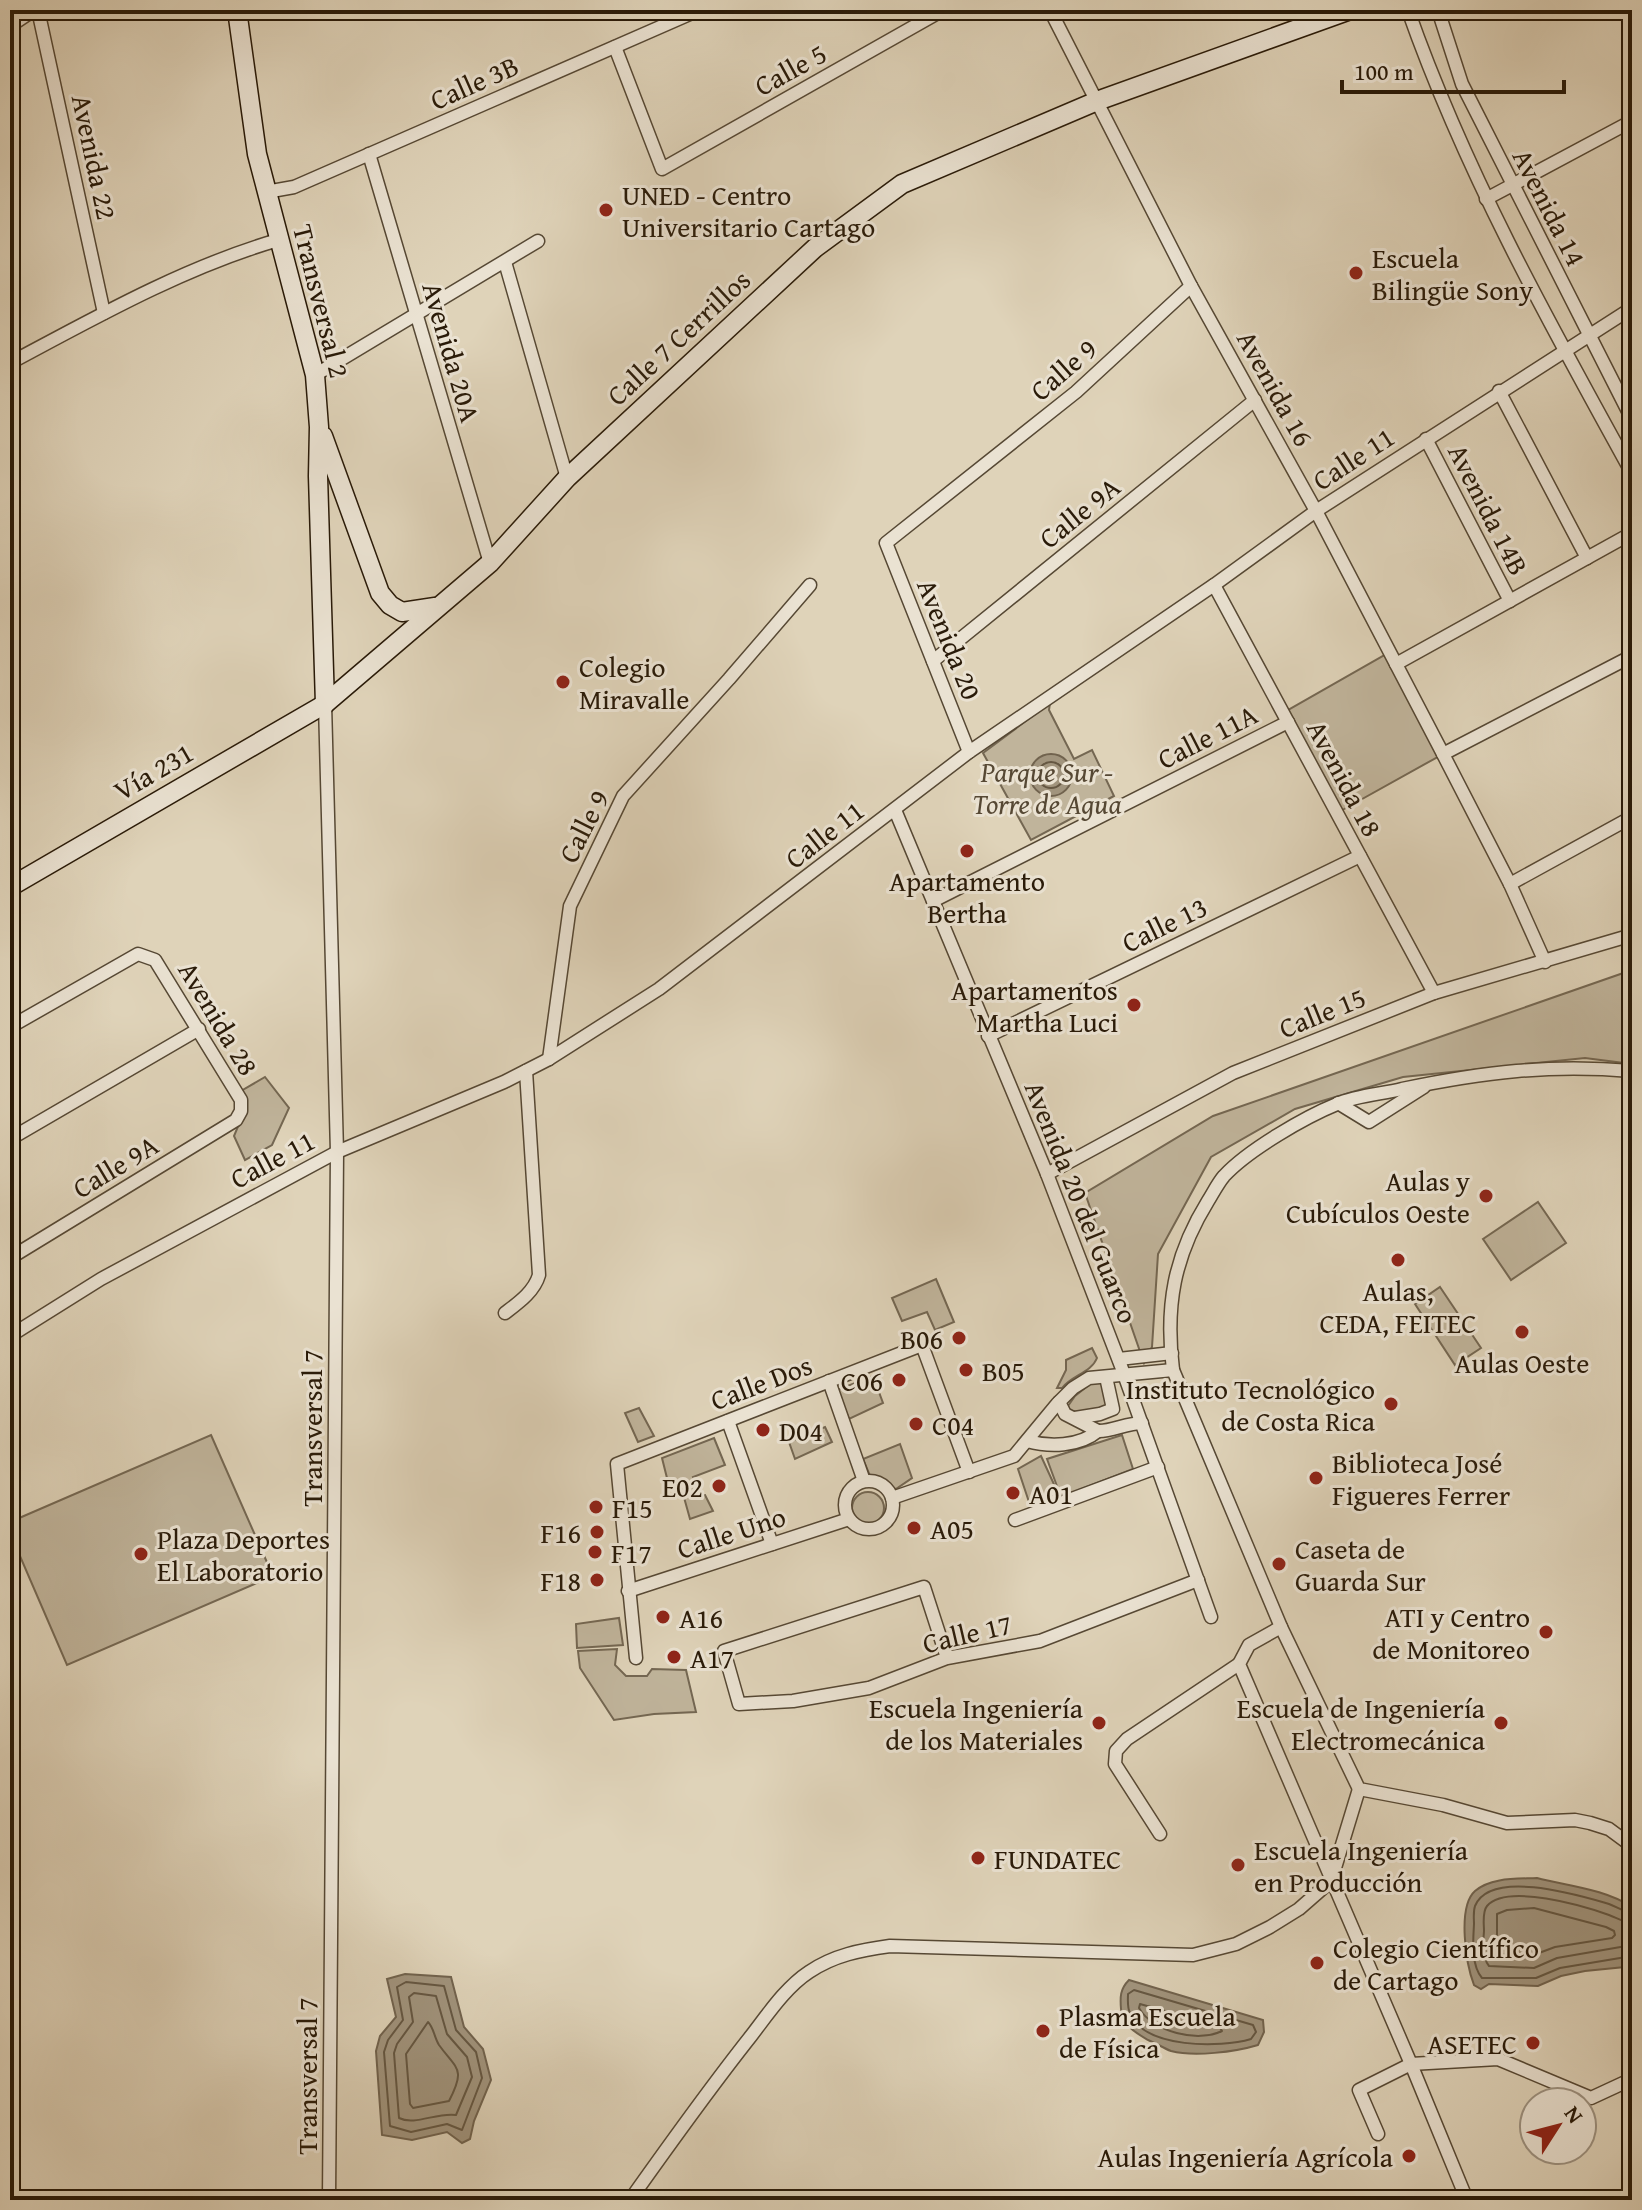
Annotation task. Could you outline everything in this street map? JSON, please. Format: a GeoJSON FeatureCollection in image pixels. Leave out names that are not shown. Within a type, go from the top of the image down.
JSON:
{"type":"FeatureCollection","features":[{"type":"Feature","properties":{"kind":"main road","name":"Transversal 2"},"geometry":{"type":"LineString","coordinates":[[237,10],[257,154],[315,375],[319,427],[325,704]]}},
{"type":"Feature","properties":{"kind":"main road","name":"Calle 7 Cerrillos"},"geometry":{"type":"LineString","coordinates":[[325,704],[490,563],[567,478],[815,248],[902,184],[1097,101],[1350,10]]}},
{"type":"Feature","properties":{"kind":"main road"},"geometry":{"type":"LineString","coordinates":[[319,427],[380,593],[390,605],[402,612],[417,612],[442,605]]}},
{"type":"Feature","properties":{"kind":"main road","name":"Vía 231"},"geometry":{"type":"LineString","coordinates":[[10,887],[325,704]]}},
{"type":"Feature","properties":{"kind":"street"},"geometry":{"type":"LineString","coordinates":[[10,26],[36,10]]}},
{"type":"Feature","properties":{"kind":"street","name":"Avenida 22"},"geometry":{"type":"LineString","coordinates":[[36,10],[104,313]]}},
{"type":"Feature","properties":{"kind":"street","name":"Calle 3B"},"geometry":{"type":"LineString","coordinates":[[266,192],[294,187],[699,10]]}},
{"type":"Feature","properties":{"kind":"street","name":"Calle 5"},"geometry":{"type":"LineString","coordinates":[[615,47],[662,169],[943,10]]}},
{"type":"Feature","properties":{"kind":"street","name":"Avenida 16"},"geometry":{"type":"LineString","coordinates":[[1050,10],[1191,286],[1316,511],[1443,754],[1510,884],[1545,962]]}},
{"type":"Feature","properties":{"kind":"street","name":"Avenida 14"},"geometry":{"type":"LineString","coordinates":[[1408,10],[1440,96],[1486,199],[1632,473]]}},
{"type":"Feature","properties":{"kind":"street","name":"Avenida 14"},"geometry":{"type":"LineString","coordinates":[[1438,10],[1462,84],[1632,419]]}},
{"type":"Feature","properties":{"kind":"street"},"geometry":{"type":"LineString","coordinates":[[1486,199],[1632,121]]}},
{"type":"Feature","properties":{"kind":"street","name":"Avenida 20A"},"geometry":{"type":"LineString","coordinates":[[369,154],[490,563]]}},
{"type":"Feature","properties":{"kind":"street"},"geometry":{"type":"LineString","coordinates":[[10,333],[13,361],[104,313],[240,251],[278,240]]}},
{"type":"Feature","properties":{"kind":"street"},"geometry":{"type":"LineString","coordinates":[[315,375],[538,241]]}},
{"type":"Feature","properties":{"kind":"street"},"geometry":{"type":"LineString","coordinates":[[505,262],[567,478]]}},
{"type":"Feature","properties":{"kind":"street","name":"Calle 9"},"geometry":{"type":"LineString","coordinates":[[886,543],[1076,392],[1191,286]]}},
{"type":"Feature","properties":{"kind":"street","name":"Calle 11"},"geometry":{"type":"LineString","coordinates":[[10,1336],[101,1279],[337,1152],[549,1059],[659,989],[969,752],[1214,585],[1316,511],[1632,308]]}},
{"type":"Feature","properties":{"kind":"street"},"geometry":{"type":"LineString","coordinates":[[1499,391],[1587,558]]}},
{"type":"Feature","properties":{"kind":"street","name":"Calle 9A"},"geometry":{"type":"LineString","coordinates":[[933,661],[1255,400]]}},
{"type":"Feature","properties":{"kind":"street","name":"Avenida 14B"},"geometry":{"type":"LineString","coordinates":[[1426,439],[1510,601]]}},
{"type":"Feature","properties":{"kind":"street"},"geometry":{"type":"LineString","coordinates":[[1396,664],[1632,533]]}},
{"type":"Feature","properties":{"kind":"street","name":"Avenida 20"},"geometry":{"type":"LineString","coordinates":[[886,543],[969,752]]}},
{"type":"Feature","properties":{"kind":"street","name":"Calle 9"},"geometry":{"type":"LineString","coordinates":[[549,1059],[570,906],[623,796],[810,585]]}},
{"type":"Feature","properties":{"kind":"street","name":"Avenida 18"},"geometry":{"type":"LineString","coordinates":[[1214,585],[1434,993]]}},
{"type":"Feature","properties":{"kind":"street"},"geometry":{"type":"LineString","coordinates":[[1443,754],[1632,656]]}},
{"type":"Feature","properties":{"kind":"street","name":"Transversal 7"},"geometry":{"type":"LineString","coordinates":[[325,704],[337,1152],[329,2200]]}},
{"type":"Feature","properties":{"kind":"street","name":"Calle 11A"},"geometry":{"type":"LineString","coordinates":[[933,901],[1288,722]]}},
{"type":"Feature","properties":{"kind":"street","name":"Avenida 20 del Guarco"},"geometry":{"type":"LineString","coordinates":[[895,810],[1047,1174],[1119,1359],[1211,1617]]}},
{"type":"Feature","properties":{"kind":"street"},"geometry":{"type":"LineString","coordinates":[[1510,884],[1632,817]]}},
{"type":"Feature","properties":{"kind":"street","name":"Calle 13"},"geometry":{"type":"LineString","coordinates":[[988,1036],[1360,856]]}},
{"type":"Feature","properties":{"kind":"street","name":"Calle 15"},"geometry":{"type":"LineString","coordinates":[[1047,1174],[1233,1073],[1434,993],[1632,935]]}},
{"type":"Feature","properties":{"kind":"street","name":"Avenida 28"},"geometry":{"type":"LineString","coordinates":[[10,1027],[138,954],[148,956],[155,960],[199,1029],[241,1100],[241,1111]]}},
{"type":"Feature","properties":{"kind":"street"},"geometry":{"type":"LineString","coordinates":[[10,1139],[199,1029]]}},
{"type":"Feature","properties":{"kind":"street"},"geometry":{"type":"LineString","coordinates":[[630,2200],[775,2005],[807,1973],[839,1956],[890,1946],[1193,1955],[1236,1944],[1270,1927],[1299,1909],[1331,1881],[1359,1789],[1281,1627],[1173,1370],[1169,1332],[1173,1281],[1194,1225],[1224,1176],[1272,1139],[1338,1103],[1479,1073],[1524,1068],[1587,1067],[1632,1071]]}},
{"type":"Feature","properties":{"kind":"street"},"geometry":{"type":"LineString","coordinates":[[505,1313],[526,1296],[538,1282],[539,1275],[526,1071]]}},
{"type":"Feature","properties":{"kind":"street"},"geometry":{"type":"LineString","coordinates":[[1338,1103],[1369,1122],[1431,1083]]}},
{"type":"Feature","properties":{"kind":"street","name":"Calle 9A"},"geometry":{"type":"LineString","coordinates":[[10,1258],[236,1120],[241,1111]]}},
{"type":"Feature","properties":{"kind":"street","name":"Calle Dos"},"geometry":{"type":"LineString","coordinates":[[628,1591],[617,1464],[922,1345],[969,1472]]}},
{"type":"Feature","properties":{"kind":"street"},"geometry":{"type":"LineString","coordinates":[[1119,1359],[1172,1353]]}},
{"type":"Feature","properties":{"kind":"street"},"geometry":{"type":"LineString","coordinates":[[892,1498],[1014,1456],[1059,1402],[1089,1378],[1173,1370]]}},
{"type":"Feature","properties":{"kind":"street"},"geometry":{"type":"LineString","coordinates":[[1059,1402],[1065,1414],[1075,1418],[1113,1409],[1106,1377]]}},
{"type":"Feature","properties":{"kind":"street"},"geometry":{"type":"LineString","coordinates":[[829,1381],[864,1481]]}},
{"type":"Feature","properties":{"kind":"street"},"geometry":{"type":"LineString","coordinates":[[1075,1418],[1077,1422],[1100,1433],[1130,1423],[1142,1423]]}},
{"type":"Feature","properties":{"kind":"street"},"geometry":{"type":"LineString","coordinates":[[728,1421],[772,1544]]}},
{"type":"Feature","properties":{"kind":"street"},"geometry":{"type":"LineString","coordinates":[[1027,1441],[1044,1446],[1069,1443],[1090,1438],[1098,1431]]}},
{"type":"Feature","properties":{"kind":"street"},"geometry":{"type":"LineString","coordinates":[[1015,1520],[1158,1467]]}},
{"type":"Feature","properties":{"kind":"street"},"geometry":{"type":"LineString","coordinates":[[864,1481],[879,1483],[892,1498],[891,1513],[882,1525],[868,1529],[849,1519],[845,1500],[855,1484],[864,1481]]}},
{"type":"Feature","properties":{"kind":"street","name":"Calle Uno"},"geometry":{"type":"LineString","coordinates":[[628,1591],[849,1519]]}},
{"type":"Feature","properties":{"kind":"street","name":"Calle 17"},"geometry":{"type":"LineString","coordinates":[[947,1658],[924,1587],[724,1651],[739,1704],[793,1701],[869,1688],[947,1658],[1040,1641],[1198,1580]]}},
{"type":"Feature","properties":{"kind":"street"},"geometry":{"type":"LineString","coordinates":[[628,1591],[636,1658]]}},
{"type":"Feature","properties":{"kind":"street"},"geometry":{"type":"LineString","coordinates":[[1160,1834],[1115,1764],[1116,1751],[1127,1739],[1239,1664],[1249,1645],[1281,1627]]}},
{"type":"Feature","properties":{"kind":"street"},"geometry":{"type":"LineString","coordinates":[[1239,1664],[1467,2200]]}},
{"type":"Feature","properties":{"kind":"street"},"geometry":{"type":"LineString","coordinates":[[1359,1789],[1443,1805],[1507,1823],[1575,1820],[1590,1823],[1621,1836],[1632,1846]]}},
{"type":"Feature","properties":{"kind":"street"},"geometry":{"type":"LineString","coordinates":[[1378,2134],[1359,2090],[1411,2064],[1498,2059],[1591,2098],[1632,2079]]}},
{"type":"Feature","properties":{"kind":"green space"},"geometry":{"type":"Polygon","coordinates":[[[1390,652],[1443,754],[1337,813],[1283,713],[1390,652]]]}},
{"type":"Feature","properties":{"kind":"green space","name":"Parque Sur - Torre de Agua"},"geometry":{"type":"Polygon","coordinates":[[[1050,703],[1049,710],[1074,759],[1092,750],[1114,796],[1031,840],[983,753],[1050,703]]]}},
{"type":"Feature","properties":{"kind":"green space"},"geometry":{"type":"Polygon","coordinates":[[[1632,970],[1632,1064],[1585,1058],[1403,1077],[1295,1109],[1211,1157],[1158,1254],[1152,1347],[1144,1363],[1085,1193],[1213,1116],[1632,970]]]}},
{"type":"Feature","properties":{"kind":"green space"},"geometry":{"type":"Polygon","coordinates":[[[265,1077],[289,1108],[272,1145],[245,1160],[234,1136],[244,1112],[241,1091],[265,1077]]]}},
{"type":"Feature","properties":{"kind":"green space"},"geometry":{"type":"Polygon","coordinates":[[[1538,1202],[1566,1243],[1511,1280],[1483,1239],[1538,1202]]]}},
{"type":"Feature","properties":{"kind":"green space"},"geometry":{"type":"Polygon","coordinates":[[[936,1279],[954,1322],[935,1330],[927,1312],[902,1321],[892,1298],[936,1279]]]}},
{"type":"Feature","properties":{"kind":"green space"},"geometry":{"type":"Polygon","coordinates":[[[1440,1287],[1481,1348],[1455,1365],[1415,1304],[1440,1287]]]}},
{"type":"Feature","properties":{"kind":"green space"},"geometry":{"type":"Polygon","coordinates":[[[1092,1348],[1097,1358],[1094,1363],[1062,1388],[1057,1388],[1066,1370],[1066,1360],[1092,1348]]]}},
{"type":"Feature","properties":{"kind":"green space"},"geometry":{"type":"Polygon","coordinates":[[[873,1376],[883,1403],[849,1419],[837,1390],[873,1376]]]}},
{"type":"Feature","properties":{"kind":"green space"},"geometry":{"type":"Polygon","coordinates":[[[1094,1381],[1105,1383],[1108,1407],[1071,1412],[1068,1406],[1075,1396],[1094,1381]]]}},
{"type":"Feature","properties":{"kind":"green space"},"geometry":{"type":"Polygon","coordinates":[[[639,1408],[654,1436],[638,1442],[625,1413],[639,1408]]]}},
{"type":"Feature","properties":{"kind":"green space"},"geometry":{"type":"Polygon","coordinates":[[[825,1427],[832,1442],[795,1459],[789,1442],[825,1427]]]}},
{"type":"Feature","properties":{"kind":"green space","name":"Plaza Deportes El Laboratorio"},"geometry":{"type":"Polygon","coordinates":[[[211,1435],[273,1576],[67,1665],[10,1533],[10,1522],[211,1435]]]}},
{"type":"Feature","properties":{"kind":"green space"},"geometry":{"type":"Polygon","coordinates":[[[1122,1435],[1133,1469],[1061,1497],[1047,1459],[1122,1435]]]}},
{"type":"Feature","properties":{"kind":"green space"},"geometry":{"type":"Polygon","coordinates":[[[714,1438],[725,1465],[693,1477],[713,1511],[690,1519],[680,1483],[669,1486],[662,1458],[714,1438]]]}},
{"type":"Feature","properties":{"kind":"green space"},"geometry":{"type":"Polygon","coordinates":[[[900,1444],[912,1478],[890,1493],[870,1476],[863,1459],[900,1444]]]}},
{"type":"Feature","properties":{"kind":"green space"},"geometry":{"type":"Polygon","coordinates":[[[1041,1456],[1058,1493],[1030,1505],[1018,1469],[1041,1456]]]}},
{"type":"Feature","properties":{"kind":"green space"},"geometry":{"type":"Polygon","coordinates":[[[868,1492],[880,1496],[884,1508],[880,1520],[868,1524],[856,1520],[852,1508],[856,1496],[868,1492]]]}},
{"type":"Feature","properties":{"kind":"green space"},"geometry":{"type":"Polygon","coordinates":[[[619,1618],[623,1645],[577,1648],[576,1624],[619,1618]]]}},
{"type":"Feature","properties":{"kind":"green space"},"geometry":{"type":"Polygon","coordinates":[[[617,1649],[615,1665],[626,1676],[647,1676],[652,1669],[686,1670],[696,1712],[614,1720],[580,1668],[578,1651],[617,1649]]]}},
{"type":"Feature","properties":{"kind":"water"},"geometry":{"type":"Polygon","coordinates":[[[1051,754],[1066,760],[1072,775],[1066,790],[1051,796],[1036,790],[1030,775],[1036,760],[1051,754]]]}},
{"type":"Feature","properties":{"kind":"water"},"geometry":{"type":"Polygon","coordinates":[[[1537,1878],[1598,1892],[1632,1907],[1632,1961],[1625,1967],[1561,1976],[1538,1986],[1489,1984],[1481,1989],[1474,1985],[1465,1936],[1469,1899],[1481,1886],[1489,1883],[1537,1878]]]}},
{"type":"Feature","properties":{"kind":"water"},"geometry":{"type":"Polygon","coordinates":[[[405,1974],[451,1977],[464,2027],[483,2049],[491,2080],[470,2139],[462,2143],[447,2132],[412,2140],[382,2135],[376,2051],[380,2036],[396,2017],[387,1979],[405,1974]]]}},
{"type":"Feature","properties":{"kind":"water"},"geometry":{"type":"Polygon","coordinates":[[[1129,1980],[1263,2020],[1264,2032],[1258,2045],[1238,2050],[1203,2054],[1171,2051],[1148,2040],[1124,2020],[1121,1997],[1129,1980]]]}},
{"type":"Feature","properties":{"kind":"place","name":"UNED - Centro Universitario Cartago"},"geometry":{"type":"Point","coordinates":[606,210]}},
{"type":"Feature","properties":{"kind":"place","name":"Escuela Bilingüe Sony"},"geometry":{"type":"Point","coordinates":[1356,273]}},
{"type":"Feature","properties":{"kind":"place","name":"Colegio Miravalle"},"geometry":{"type":"Point","coordinates":[563,682]}},
{"type":"Feature","properties":{"kind":"place","name":"Apartamento Bertha"},"geometry":{"type":"Point","coordinates":[967,851]}},
{"type":"Feature","properties":{"kind":"place","name":"Apartamentos Martha Luci"},"geometry":{"type":"Point","coordinates":[1134,1005]}},
{"type":"Feature","properties":{"kind":"place","name":"Aulas y Cubículos Oeste"},"geometry":{"type":"Point","coordinates":[1486,1196]}},
{"type":"Feature","properties":{"kind":"place","name":"Aulas, CEDA, FEITEC"},"geometry":{"type":"Point","coordinates":[1398,1260]}},
{"type":"Feature","properties":{"kind":"place","name":"Aulas Oeste"},"geometry":{"type":"Point","coordinates":[1522,1332]}},
{"type":"Feature","properties":{"kind":"place","name":"B06"},"geometry":{"type":"Point","coordinates":[959,1338]}},
{"type":"Feature","properties":{"kind":"place","name":"B05"},"geometry":{"type":"Point","coordinates":[966,1370]}},
{"type":"Feature","properties":{"kind":"place","name":"C06"},"geometry":{"type":"Point","coordinates":[899,1380]}},
{"type":"Feature","properties":{"kind":"place","name":"Instituto Tecnológico de Costa Rica"},"geometry":{"type":"Point","coordinates":[1391,1404]}},
{"type":"Feature","properties":{"kind":"place","name":"C04"},"geometry":{"type":"Point","coordinates":[916,1424]}},
{"type":"Feature","properties":{"kind":"place","name":"D04"},"geometry":{"type":"Point","coordinates":[763,1430]}},
{"type":"Feature","properties":{"kind":"place","name":"Biblioteca José Figueres Ferrer"},"geometry":{"type":"Point","coordinates":[1316,1478]}},
{"type":"Feature","properties":{"kind":"place","name":"E02"},"geometry":{"type":"Point","coordinates":[719,1486]}},
{"type":"Feature","properties":{"kind":"place","name":"A01"},"geometry":{"type":"Point","coordinates":[1013,1493]}},
{"type":"Feature","properties":{"kind":"place","name":"F15"},"geometry":{"type":"Point","coordinates":[596,1507]}},
{"type":"Feature","properties":{"kind":"place","name":"A05"},"geometry":{"type":"Point","coordinates":[914,1528]}},
{"type":"Feature","properties":{"kind":"place","name":"F16"},"geometry":{"type":"Point","coordinates":[597,1532]}},
{"type":"Feature","properties":{"kind":"place","name":"F17"},"geometry":{"type":"Point","coordinates":[595,1552]}},
{"type":"Feature","properties":{"kind":"place","name":"Plaza Deportes El Laboratorio"},"geometry":{"type":"Point","coordinates":[141,1554]}},
{"type":"Feature","properties":{"kind":"place","name":"Caseta de Guarda Sur"},"geometry":{"type":"Point","coordinates":[1279,1564]}},
{"type":"Feature","properties":{"kind":"place","name":"F18"},"geometry":{"type":"Point","coordinates":[597,1580]}},
{"type":"Feature","properties":{"kind":"place","name":"A16"},"geometry":{"type":"Point","coordinates":[663,1617]}},
{"type":"Feature","properties":{"kind":"place","name":"ATI y Centro de Monitoreo"},"geometry":{"type":"Point","coordinates":[1546,1632]}},
{"type":"Feature","properties":{"kind":"place","name":"A17"},"geometry":{"type":"Point","coordinates":[674,1657]}},
{"type":"Feature","properties":{"kind":"place","name":"Escuela Ingeniería de los Materiales"},"geometry":{"type":"Point","coordinates":[1099,1723]}},
{"type":"Feature","properties":{"kind":"place","name":"Escuela de Ingeniería Electromecánica"},"geometry":{"type":"Point","coordinates":[1501,1723]}},
{"type":"Feature","properties":{"kind":"place","name":"FUNDATEC"},"geometry":{"type":"Point","coordinates":[978,1858]}},
{"type":"Feature","properties":{"kind":"place","name":"Escuela Ingeniería en Producción"},"geometry":{"type":"Point","coordinates":[1238,1865]}},
{"type":"Feature","properties":{"kind":"place","name":"Colegio Científico de Cartago"},"geometry":{"type":"Point","coordinates":[1317,1963]}},
{"type":"Feature","properties":{"kind":"place","name":"Plasma Escuela de Física"},"geometry":{"type":"Point","coordinates":[1043,2031]}},
{"type":"Feature","properties":{"kind":"place","name":"ASETEC"},"geometry":{"type":"Point","coordinates":[1533,2043]}},
{"type":"Feature","properties":{"kind":"place","name":"Aulas Ingeniería Agrícola"},"geometry":{"type":"Point","coordinates":[1409,2156]}}]}
